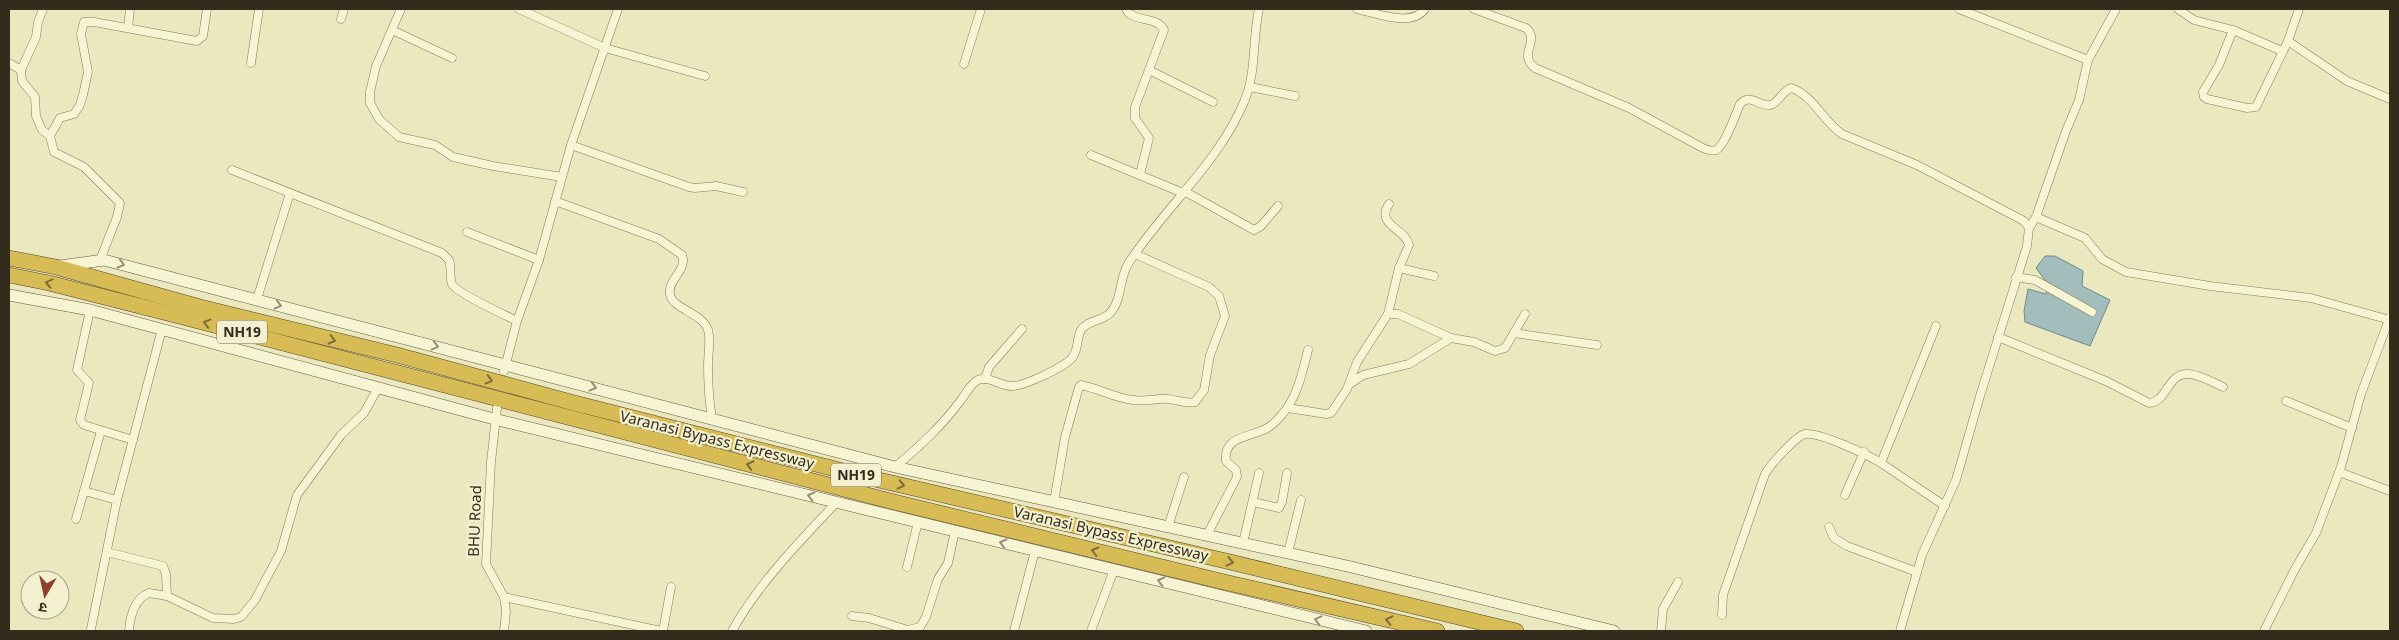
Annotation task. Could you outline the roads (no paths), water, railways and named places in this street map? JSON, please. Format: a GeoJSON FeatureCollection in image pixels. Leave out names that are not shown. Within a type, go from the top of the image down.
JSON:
{"type":"FeatureCollection","features":[{"type":"Feature","properties":{"kind":"highway","name":"Varanasi Bypass Expressway"},"geometry":{"type":"LineString","coordinates":[[9,258],[56,267],[200,307],[397,355],[583,406],[870,478],[1516,631]]}},
{"type":"Feature","properties":{"kind":"highway","name":"Varanasi Bypass Expressway"},"geometry":{"type":"LineString","coordinates":[[9,275],[49,282],[170,313],[894,502],[1224,582],[1437,631]]}},
{"type":"Feature","properties":{"kind":"street"},"geometry":{"type":"LineString","coordinates":[[43,9],[38,22],[36,37],[21,70],[22,81],[35,97],[36,116],[40,127],[50,136],[54,152],[84,167],[120,203],[117,217],[100,260]]}},
{"type":"Feature","properties":{"kind":"street"},"geometry":{"type":"LineString","coordinates":[[128,28],[130,9]]}},
{"type":"Feature","properties":{"kind":"street"},"geometry":{"type":"LineString","coordinates":[[50,136],[60,118],[74,114],[80,105],[88,72],[81,34],[84,22],[197,41],[203,36],[207,9]]}},
{"type":"Feature","properties":{"kind":"street"},"geometry":{"type":"LineString","coordinates":[[252,63],[259,9]]}},
{"type":"Feature","properties":{"kind":"street"},"geometry":{"type":"LineString","coordinates":[[342,19],[344,9]]}},
{"type":"Feature","properties":{"kind":"street"},"geometry":{"type":"LineString","coordinates":[[401,9],[375,70],[369,97],[374,111],[392,132],[403,139],[435,145],[453,157],[493,166],[562,177]]}},
{"type":"Feature","properties":{"kind":"street"},"geometry":{"type":"LineString","coordinates":[[519,9],[605,48],[705,76]]}},
{"type":"Feature","properties":{"kind":"street"},"geometry":{"type":"LineString","coordinates":[[505,367],[517,321],[539,260],[571,145],[618,9]]}},
{"type":"Feature","properties":{"kind":"street"},"geometry":{"type":"LineString","coordinates":[[964,64],[981,9]]}},
{"type":"Feature","properties":{"kind":"street"},"geometry":{"type":"LineString","coordinates":[[1126,9],[1132,16],[1162,26],[1163,34],[1134,114],[1137,122],[1149,138],[1140,174]]}},
{"type":"Feature","properties":{"kind":"street"},"geometry":{"type":"LineString","coordinates":[[895,467],[942,425],[976,382],[985,379],[1004,385],[1022,384],[1073,358],[1077,350],[1080,332],[1085,325],[1104,318],[1111,312],[1117,301],[1122,276],[1135,254],[1222,144],[1235,121],[1250,87],[1253,74],[1259,9]]}},
{"type":"Feature","properties":{"kind":"street"},"geometry":{"type":"LineString","coordinates":[[1357,9],[1408,18],[1417,17],[1425,9]]}},
{"type":"Feature","properties":{"kind":"street"},"geometry":{"type":"LineString","coordinates":[[1474,9],[1526,28],[1532,38],[1527,58],[1528,63],[1535,68],[1629,108],[1701,147],[1716,150],[1722,144],[1740,104],[1744,100],[1750,99],[1769,105],[1775,103],[1784,90],[1791,88],[1805,95],[1832,127],[1842,134],[1917,165],[2024,221],[2029,228]]}},
{"type":"Feature","properties":{"kind":"street"},"geometry":{"type":"LineString","coordinates":[[1964,9],[2088,60]]}},
{"type":"Feature","properties":{"kind":"street"},"geometry":{"type":"LineString","coordinates":[[1900,631],[1917,572],[1956,480],[2016,277],[2027,246],[2029,228],[2036,217],[2079,100],[2088,60],[2116,9]]}},
{"type":"Feature","properties":{"kind":"street"},"geometry":{"type":"LineString","coordinates":[[2178,9],[2194,20],[2233,30],[2282,51]]}},
{"type":"Feature","properties":{"kind":"street"},"geometry":{"type":"LineString","coordinates":[[2233,30],[2219,66],[2203,92],[2204,97],[2254,109],[2288,41],[2299,9]]}},
{"type":"Feature","properties":{"kind":"street"},"geometry":{"type":"LineString","coordinates":[[392,30],[452,58]]}},
{"type":"Feature","properties":{"kind":"street"},"geometry":{"type":"LineString","coordinates":[[2288,41],[2340,77],[2390,99]]}},
{"type":"Feature","properties":{"kind":"street"},"geometry":{"type":"LineString","coordinates":[[9,63],[21,70]]}},
{"type":"Feature","properties":{"kind":"street"},"geometry":{"type":"LineString","coordinates":[[1149,70],[1213,102]]}},
{"type":"Feature","properties":{"kind":"street"},"geometry":{"type":"LineString","coordinates":[[1250,87],[1295,96]]}},
{"type":"Feature","properties":{"kind":"street"},"geometry":{"type":"LineString","coordinates":[[571,145],[689,187],[716,186],[743,192]]}},
{"type":"Feature","properties":{"kind":"street"},"geometry":{"type":"LineString","coordinates":[[1091,155],[1183,192],[1254,230],[1261,226],[1278,206]]}},
{"type":"Feature","properties":{"kind":"street"},"geometry":{"type":"LineString","coordinates":[[232,170],[442,253],[449,260],[451,278],[456,290],[491,306],[517,321]]}},
{"type":"Feature","properties":{"kind":"street"},"geometry":{"type":"LineString","coordinates":[[257,299],[290,193]]}},
{"type":"Feature","properties":{"kind":"street"},"geometry":{"type":"LineString","coordinates":[[555,202],[659,239],[682,255],[683,265],[671,287],[670,296],[673,301],[698,318],[708,331],[709,395],[712,418]]}},
{"type":"Feature","properties":{"kind":"street"},"geometry":{"type":"LineString","coordinates":[[1347,389],[1358,362],[1388,314],[1399,268],[1409,243],[1387,221],[1385,213],[1390,204]]}},
{"type":"Feature","properties":{"kind":"street"},"geometry":{"type":"LineString","coordinates":[[2036,217],[2086,238],[2102,259],[2126,272],[2210,286],[2310,298],[2390,319],[2361,394],[2339,472],[2308,548],[2295,569],[2264,631]]}},
{"type":"Feature","properties":{"kind":"street"},"geometry":{"type":"LineString","coordinates":[[467,232],[539,260]]}},
{"type":"Feature","properties":{"kind":"street"},"geometry":{"type":"LineString","coordinates":[[1054,502],[1065,437],[1081,385],[1102,390],[1113,396],[1133,400],[1167,399],[1188,403],[1195,402],[1204,390],[1210,355],[1225,316],[1219,296],[1209,287],[1135,254]]}},
{"type":"Feature","properties":{"kind":"street"},"geometry":{"type":"LineString","coordinates":[[56,267],[100,260],[257,299],[505,367],[712,418],[895,467],[1288,553],[1614,631]]}},
{"type":"Feature","properties":{"kind":"street"},"geometry":{"type":"LineString","coordinates":[[1399,268],[1434,276]]}},
{"type":"Feature","properties":{"kind":"street"},"geometry":{"type":"LineString","coordinates":[[2016,277],[2036,280],[2092,312]]}},
{"type":"Feature","properties":{"kind":"street"},"geometry":{"type":"LineString","coordinates":[[9,296],[90,310],[378,388],[495,414],[837,502],[1366,631]]}},
{"type":"Feature","properties":{"kind":"street"},"geometry":{"type":"LineString","coordinates":[[90,310],[77,370],[89,383],[80,420],[84,425],[133,440]]}},
{"type":"Feature","properties":{"kind":"street"},"geometry":{"type":"LineString","coordinates":[[1388,314],[1398,314],[1451,338],[1500,350],[1505,348],[1524,314]]}},
{"type":"Feature","properties":{"kind":"street"},"geometry":{"type":"LineString","coordinates":[[1881,463],[1936,326]]}},
{"type":"Feature","properties":{"kind":"street"},"geometry":{"type":"LineString","coordinates":[[91,629],[117,500],[162,329]]}},
{"type":"Feature","properties":{"kind":"street"},"geometry":{"type":"LineString","coordinates":[[985,379],[989,367],[1022,329]]}},
{"type":"Feature","properties":{"kind":"street"},"geometry":{"type":"LineString","coordinates":[[1514,333],[1598,345]]}},
{"type":"Feature","properties":{"kind":"street"},"geometry":{"type":"LineString","coordinates":[[1998,337],[2106,381],[2150,402],[2157,401],[2175,376],[2182,374],[2196,375],[2223,387]]}},
{"type":"Feature","properties":{"kind":"street"},"geometry":{"type":"LineString","coordinates":[[1288,408],[1326,414],[1331,413],[1347,389],[1359,376],[1406,366],[1451,338]]}},
{"type":"Feature","properties":{"kind":"street"},"geometry":{"type":"LineString","coordinates":[[1207,536],[1237,477],[1236,470],[1226,461],[1229,445],[1236,439],[1259,433],[1288,408],[1297,390],[1308,350]]}},
{"type":"Feature","properties":{"kind":"street"},"geometry":{"type":"LineString","coordinates":[[129,631],[132,614],[143,595],[149,593],[167,596],[213,618],[234,619],[246,612],[255,600],[281,551],[297,495],[341,435],[364,413],[378,388]]}},
{"type":"Feature","properties":{"kind":"street"},"geometry":{"type":"LineString","coordinates":[[2286,401],[2352,428]]}},
{"type":"Feature","properties":{"kind":"street","name":"BHU Road"},"geometry":{"type":"LineString","coordinates":[[495,414],[486,564],[504,596],[506,611],[504,631]]}},
{"type":"Feature","properties":{"kind":"street"},"geometry":{"type":"LineString","coordinates":[[76,519],[101,431]]}},
{"type":"Feature","properties":{"kind":"street"},"geometry":{"type":"LineString","coordinates":[[1722,616],[1724,595],[1765,474],[1771,463],[1804,434],[1815,435],[1864,452],[1945,506]]}},
{"type":"Feature","properties":{"kind":"street"},"geometry":{"type":"LineString","coordinates":[[1845,495],[1864,452]]}},
{"type":"Feature","properties":{"kind":"street"},"geometry":{"type":"LineString","coordinates":[[2339,472],[2390,490]]}},
{"type":"Feature","properties":{"kind":"street"},"geometry":{"type":"LineString","coordinates":[[1253,502],[1278,508],[1282,502],[1287,473]]}},
{"type":"Feature","properties":{"kind":"street"},"geometry":{"type":"LineString","coordinates":[[1243,543],[1258,474]]}},
{"type":"Feature","properties":{"kind":"street"},"geometry":{"type":"LineString","coordinates":[[1168,527],[1184,477]]}},
{"type":"Feature","properties":{"kind":"street"},"geometry":{"type":"LineString","coordinates":[[84,491],[117,500]]}},
{"type":"Feature","properties":{"kind":"street"},"geometry":{"type":"LineString","coordinates":[[1288,553],[1301,500]]}},
{"type":"Feature","properties":{"kind":"street"},"geometry":{"type":"LineString","coordinates":[[732,631],[756,595],[800,540],[837,502]]}},
{"type":"Feature","properties":{"kind":"street"},"geometry":{"type":"LineString","coordinates":[[907,567],[918,522]]}},
{"type":"Feature","properties":{"kind":"street"},"geometry":{"type":"LineString","coordinates":[[1829,527],[1834,538],[1847,546],[1917,572]]}},
{"type":"Feature","properties":{"kind":"street"},"geometry":{"type":"LineString","coordinates":[[852,616],[869,618],[908,630],[920,628],[926,617],[938,579],[948,564],[955,531]]}},
{"type":"Feature","properties":{"kind":"street"},"geometry":{"type":"LineString","coordinates":[[1014,631],[1036,551]]}},
{"type":"Feature","properties":{"kind":"street"},"geometry":{"type":"LineString","coordinates":[[107,552],[155,562],[163,566],[166,574],[167,596]]}},
{"type":"Feature","properties":{"kind":"street"},"geometry":{"type":"LineString","coordinates":[[1090,631],[1114,570]]}},
{"type":"Feature","properties":{"kind":"street"},"geometry":{"type":"LineString","coordinates":[[1662,631],[1663,609],[1678,582]]}},
{"type":"Feature","properties":{"kind":"street"},"geometry":{"type":"LineString","coordinates":[[504,596],[662,631],[671,587]]}},
{"type":"Feature","properties":{"kind":"water"},"geometry":{"type":"Polygon","coordinates":[[[2045,256],[2055,256],[2083,271],[2082,286],[2110,300],[2090,346],[2025,322],[2024,311],[2028,289],[2046,294],[2048,284],[2036,268],[2045,256]]]}}]}
